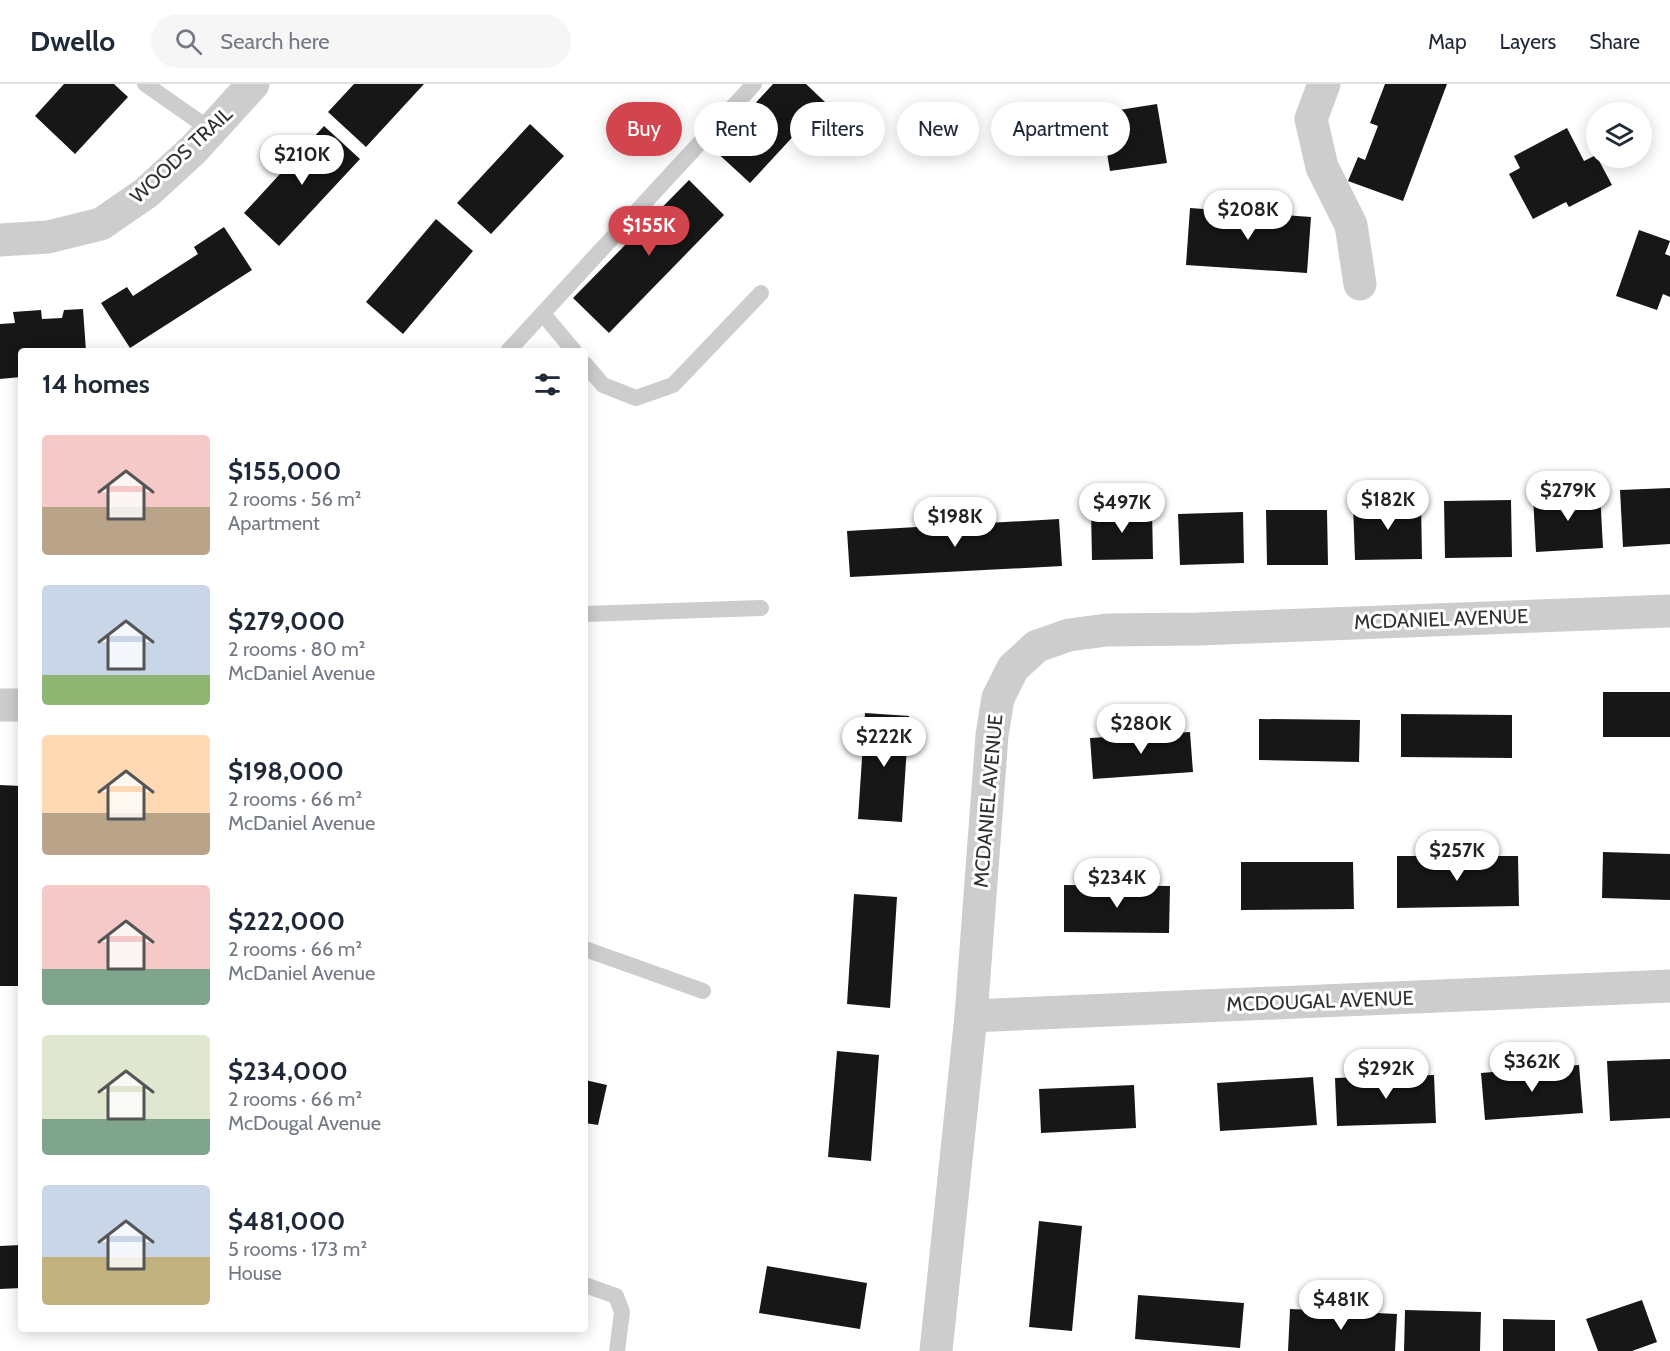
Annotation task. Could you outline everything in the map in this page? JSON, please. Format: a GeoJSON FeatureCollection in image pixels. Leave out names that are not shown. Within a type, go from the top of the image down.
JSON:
{"type":"FeatureCollection","features":[{"type":"Feature","properties":{"kind":"street","name":"WOODS TRAIL"},"geometry":{"type":"LineString","coordinates":[[0,240],[48,237],[102,224],[146,193],[211,130],[253,84]]}},
{"type":"Feature","properties":{"kind":"street"},"geometry":{"type":"LineString","coordinates":[[1324,84],[1311,120],[1322,167],[1351,225],[1360,284]]}},
{"type":"Feature","properties":{"kind":"street","name":"MCDANIEL AVENUE"},"geometry":{"type":"LineString","coordinates":[[936,1351],[971,1016],[992,735],[998,698],[1013,668],[1037,646],[1069,635],[1107,630],[1198,629],[1670,610]]}},
{"type":"Feature","properties":{"kind":"street"},"geometry":{"type":"LineString","coordinates":[[0,705],[18,705]]}},
{"type":"Feature","properties":{"kind":"street","name":"MCDOUGAL AVENUE"},"geometry":{"type":"LineString","coordinates":[[971,1016],[1670,986]]}},
{"type":"Feature","properties":{"kind":"lane"},"geometry":{"type":"LineString","coordinates":[[145,84],[211,130]]}},
{"type":"Feature","properties":{"kind":"lane"},"geometry":{"type":"LineString","coordinates":[[511,348],[754,84]]}},
{"type":"Feature","properties":{"kind":"lane"},"geometry":{"type":"LineString","coordinates":[[588,368],[603,385],[636,398],[673,385],[761,293]]}},
{"type":"Feature","properties":{"kind":"lane"},"geometry":{"type":"LineString","coordinates":[[543,314],[571,348]]}},
{"type":"Feature","properties":{"kind":"lane"},"geometry":{"type":"LineString","coordinates":[[588,614],[761,608]]}},
{"type":"Feature","properties":{"kind":"lane"},"geometry":{"type":"LineString","coordinates":[[588,950],[703,992]]}},
{"type":"Feature","properties":{"kind":"lane"},"geometry":{"type":"LineString","coordinates":[[588,1285],[616,1296],[622,1312],[617,1351]]}},
{"type":"Feature","properties":{"kind":"building"},"geometry":{"type":"Polygon","coordinates":[[[64,84],[114,84],[128,97],[75,154],[35,116],[64,84]]]}},
{"type":"Feature","properties":{"kind":"building"},"geometry":{"type":"Polygon","coordinates":[[[354,84],[424,84],[366,147],[328,112],[354,84]]]}},
{"type":"Feature","properties":{"kind":"building"},"geometry":{"type":"Polygon","coordinates":[[[773,84],[806,84],[825,102],[790,102],[790,140],[778,153],[778,102],[756,102],[773,84]]]}},
{"type":"Feature","properties":{"kind":"building"},"geometry":{"type":"Polygon","coordinates":[[[1385,84],[1447,84],[1403,201],[1348,181],[1358,157],[1365,160],[1378,126],[1370,123],[1385,84]]]}},
{"type":"Feature","properties":{"kind":"building"},"geometry":{"type":"Polygon","coordinates":[[[1157,104],[1167,163],[1110,171],[1107,156],[1130,156],[1130,108],[1157,104]]]}},
{"type":"Feature","properties":{"kind":"building"},"geometry":{"type":"Polygon","coordinates":[[[530,124],[564,156],[491,234],[457,203],[530,124]]]}},
{"type":"Feature","properties":{"kind":"building"},"geometry":{"type":"Polygon","coordinates":[[[324,126],[360,159],[279,246],[244,213],[324,126]]]}},
{"type":"Feature","properties":{"kind":"building"},"geometry":{"type":"Polygon","coordinates":[[[1567,128],[1584,161],[1586,160],[1586,168],[1603,168],[1612,185],[1569,207],[1566,202],[1533,219],[1509,174],[1520,168],[1514,156],[1567,128]]]}},
{"type":"Feature","properties":{"kind":"building"},"geometry":{"type":"Polygon","coordinates":[[[721,156],[775,156],[750,183],[721,156]]]}},
{"type":"Feature","properties":{"kind":"building"},"geometry":{"type":"Polygon","coordinates":[[[689,180],[724,215],[609,333],[573,298],[689,180]]]}},
{"type":"Feature","properties":{"kind":"building"},"geometry":{"type":"Polygon","coordinates":[[[1190,208],[1311,217],[1307,273],[1186,265],[1190,208]]]}},
{"type":"Feature","properties":{"kind":"building"},"geometry":{"type":"Polygon","coordinates":[[[436,219],[473,251],[403,334],[366,302],[436,219]]]}},
{"type":"Feature","properties":{"kind":"building"},"geometry":{"type":"Polygon","coordinates":[[[224,227],[252,270],[130,348],[101,303],[127,287],[133,296],[198,254],[194,247],[224,227]]]}},
{"type":"Feature","properties":{"kind":"building"},"geometry":{"type":"Polygon","coordinates":[[[1639,230],[1670,241],[1665,254],[1670,256],[1670,297],[1663,294],[1657,310],[1616,296],[1639,230]]]}},
{"type":"Feature","properties":{"kind":"building"},"geometry":{"type":"Polygon","coordinates":[[[83,309],[86,348],[18,348],[18,377],[0,379],[0,324],[15,323],[13,312],[41,310],[42,319],[62,318],[64,310],[83,309]]]}},
{"type":"Feature","properties":{"kind":"building"},"geometry":{"type":"Polygon","coordinates":[[[1670,488],[1670,544],[1623,547],[1620,490],[1670,488]]]}},
{"type":"Feature","properties":{"kind":"building"},"geometry":{"type":"Polygon","coordinates":[[[1600,492],[1603,548],[1536,552],[1533,496],[1600,492]]]}},
{"type":"Feature","properties":{"kind":"building"},"geometry":{"type":"Polygon","coordinates":[[[1511,500],[1512,557],[1445,558],[1444,501],[1511,500]]]}},
{"type":"Feature","properties":{"kind":"building"},"geometry":{"type":"Polygon","coordinates":[[[1421,502],[1422,559],[1355,560],[1353,503],[1421,502]]]}},
{"type":"Feature","properties":{"kind":"building"},"geometry":{"type":"Polygon","coordinates":[[[1152,509],[1153,559],[1092,560],[1091,510],[1152,509]]]}},
{"type":"Feature","properties":{"kind":"building"},"geometry":{"type":"Polygon","coordinates":[[[1266,510],[1327,510],[1328,565],[1267,565],[1266,510]]]}},
{"type":"Feature","properties":{"kind":"building"},"geometry":{"type":"Polygon","coordinates":[[[1243,512],[1244,563],[1180,565],[1178,514],[1243,512]]]}},
{"type":"Feature","properties":{"kind":"building"},"geometry":{"type":"Polygon","coordinates":[[[1059,519],[1062,566],[850,577],[847,531],[1059,519]]]}},
{"type":"Feature","properties":{"kind":"building"},"geometry":{"type":"Polygon","coordinates":[[[1603,692],[1670,692],[1670,737],[1603,737],[1603,692]]]}},
{"type":"Feature","properties":{"kind":"building"},"geometry":{"type":"Polygon","coordinates":[[[865,713],[909,716],[902,822],[858,819],[865,713]]]}},
{"type":"Feature","properties":{"kind":"building"},"geometry":{"type":"Polygon","coordinates":[[[1401,714],[1512,715],[1512,758],[1401,757],[1401,714]]]}},
{"type":"Feature","properties":{"kind":"building"},"geometry":{"type":"Polygon","coordinates":[[[1259,719],[1360,720],[1359,762],[1259,760],[1259,719]]]}},
{"type":"Feature","properties":{"kind":"building"},"geometry":{"type":"Polygon","coordinates":[[[1190,732],[1193,772],[1093,779],[1090,738],[1190,732]]]}},
{"type":"Feature","properties":{"kind":"building"},"geometry":{"type":"Polygon","coordinates":[[[0,785],[18,786],[18,986],[0,986],[0,785]]]}},
{"type":"Feature","properties":{"kind":"building"},"geometry":{"type":"Polygon","coordinates":[[[1603,852],[1670,854],[1670,900],[1602,898],[1603,852]]]}},
{"type":"Feature","properties":{"kind":"building"},"geometry":{"type":"Polygon","coordinates":[[[1397,856],[1518,856],[1519,906],[1397,908],[1397,856]]]}},
{"type":"Feature","properties":{"kind":"building"},"geometry":{"type":"Polygon","coordinates":[[[1241,862],[1353,862],[1354,909],[1241,910],[1241,862]]]}},
{"type":"Feature","properties":{"kind":"building"},"geometry":{"type":"Polygon","coordinates":[[[1064,885],[1170,886],[1169,933],[1064,932],[1064,885]]]}},
{"type":"Feature","properties":{"kind":"building"},"geometry":{"type":"Polygon","coordinates":[[[854,894],[897,897],[890,1008],[847,1004],[854,894]]]}},
{"type":"Feature","properties":{"kind":"building"},"geometry":{"type":"Polygon","coordinates":[[[837,1051],[879,1055],[871,1161],[828,1157],[837,1051]]]}},
{"type":"Feature","properties":{"kind":"building"},"geometry":{"type":"Polygon","coordinates":[[[1670,1059],[1670,1118],[1610,1121],[1607,1061],[1670,1059]]]}},
{"type":"Feature","properties":{"kind":"building"},"geometry":{"type":"Polygon","coordinates":[[[1579,1065],[1583,1113],[1485,1120],[1481,1073],[1579,1065]]]}},
{"type":"Feature","properties":{"kind":"building"},"geometry":{"type":"Polygon","coordinates":[[[1434,1075],[1436,1123],[1337,1126],[1335,1078],[1434,1075]]]}},
{"type":"Feature","properties":{"kind":"building"},"geometry":{"type":"Polygon","coordinates":[[[1313,1077],[1317,1125],[1220,1131],[1217,1083],[1313,1077]]]}},
{"type":"Feature","properties":{"kind":"building"},"geometry":{"type":"Polygon","coordinates":[[[588,1081],[607,1085],[598,1125],[588,1123],[588,1081]]]}},
{"type":"Feature","properties":{"kind":"building"},"geometry":{"type":"Polygon","coordinates":[[[1134,1085],[1136,1128],[1041,1133],[1039,1089],[1134,1085]]]}},
{"type":"Feature","properties":{"kind":"building"},"geometry":{"type":"Polygon","coordinates":[[[1039,1221],[1082,1226],[1072,1331],[1029,1327],[1039,1221]]]}},
{"type":"Feature","properties":{"kind":"building"},"geometry":{"type":"Polygon","coordinates":[[[18,1245],[18,1288],[0,1289],[0,1246],[18,1245]]]}},
{"type":"Feature","properties":{"kind":"building"},"geometry":{"type":"Polygon","coordinates":[[[767,1266],[867,1283],[860,1329],[759,1313],[767,1266]]]}},
{"type":"Feature","properties":{"kind":"building"},"geometry":{"type":"Polygon","coordinates":[[[1138,1295],[1244,1303],[1240,1348],[1135,1339],[1138,1295]]]}},
{"type":"Feature","properties":{"kind":"building"},"geometry":{"type":"Polygon","coordinates":[[[1642,1300],[1657,1342],[1632,1351],[1598,1351],[1586,1319],[1642,1300]]]}},
{"type":"Feature","properties":{"kind":"building"},"geometry":{"type":"Polygon","coordinates":[[[1290,1309],[1397,1314],[1395,1351],[1288,1351],[1290,1309]]]}},
{"type":"Feature","properties":{"kind":"building"},"geometry":{"type":"Polygon","coordinates":[[[1405,1310],[1481,1312],[1480,1351],[1404,1351],[1405,1310]]]}},
{"type":"Feature","properties":{"kind":"building"},"geometry":{"type":"Polygon","coordinates":[[[1503,1319],[1555,1320],[1555,1351],[1503,1351],[1503,1319]]]}}]}
